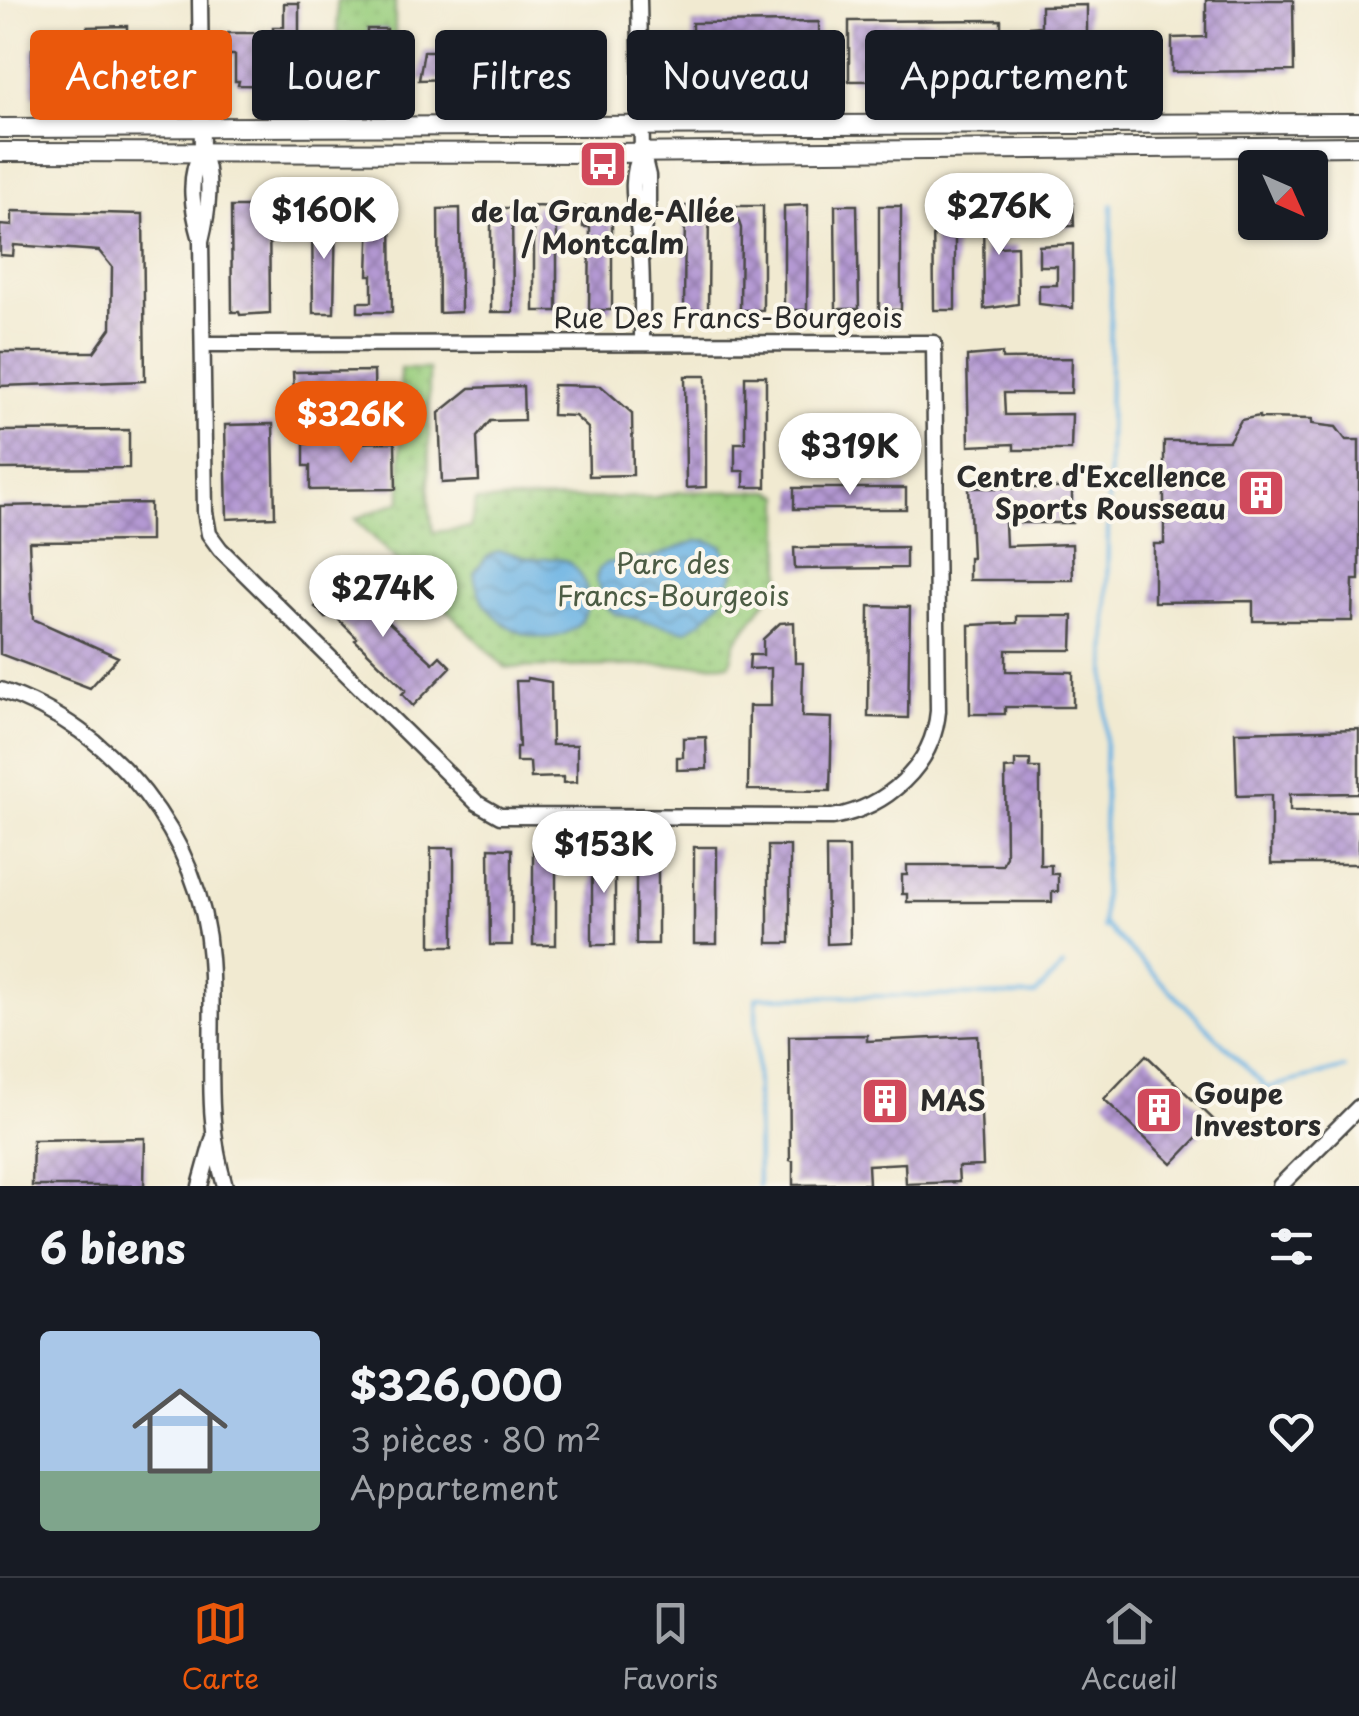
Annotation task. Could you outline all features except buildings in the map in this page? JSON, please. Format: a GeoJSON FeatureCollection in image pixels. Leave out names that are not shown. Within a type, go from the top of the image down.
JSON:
{"type":"FeatureCollection","features":[{"type":"Feature","properties":{"kind":"street","name":"Rue Des Francs-Bourgeois"},"geometry":{"type":"LineString","coordinates":[[200,0],[202,151],[207,164],[208,214],[202,241],[204,512],[212,540],[288,618],[488,811],[515,817],[842,815],[873,804],[898,787],[916,768],[931,742],[937,716],[934,342],[203,344]]}},
{"type":"Feature","properties":{"kind":"street"},"geometry":{"type":"LineString","coordinates":[[640,0],[642,151],[634,168],[634,212],[640,242],[642,343]]}},
{"type":"Feature","properties":{"kind":"street"},"geometry":{"type":"LineString","coordinates":[[0,128],[1359,122]]}},
{"type":"Feature","properties":{"kind":"street"},"geometry":{"type":"LineString","coordinates":[[0,152],[1359,146]]}},
{"type":"Feature","properties":{"kind":"street"},"geometry":{"type":"LineString","coordinates":[[0,690],[63,719],[106,752],[148,797],[186,862],[202,903],[210,953],[213,1138],[225,1186]]}},
{"type":"Feature","properties":{"kind":"street"},"geometry":{"type":"LineString","coordinates":[[1280,1186],[1359,1106]]}},
{"type":"Feature","properties":{"kind":"street"},"geometry":{"type":"LineString","coordinates":[[200,1186],[213,1138]]}},
{"type":"Feature","properties":{"kind":"green space"},"geometry":{"type":"Polygon","coordinates":[[[337,0],[395,0],[395,30],[337,30],[337,0]]]}},
{"type":"Feature","properties":{"kind":"green space","name":"Parc des Francs-Bourgeois"},"geometry":{"type":"Polygon","coordinates":[[[400,369],[429,369],[429,501],[433,532],[470,528],[476,501],[656,497],[680,492],[771,491],[781,495],[781,580],[735,643],[730,664],[505,668],[355,519],[401,501],[400,369]]]}},
{"type":"Feature","properties":{"kind":"water"},"geometry":{"type":"Polygon","coordinates":[[[707,540],[722,546],[734,572],[720,602],[703,620],[686,631],[616,614],[607,608],[596,580],[606,563],[651,558],[707,540]]]}},
{"type":"Feature","properties":{"kind":"water"},"geometry":{"type":"Polygon","coordinates":[[[498,551],[535,559],[558,559],[574,567],[588,595],[579,624],[555,637],[539,637],[508,626],[495,616],[477,588],[474,573],[487,557],[498,551]]]}},
{"type":"Feature","properties":{"kind":"waterway"},"geometry":{"type":"LineString","coordinates":[[1103,928],[1112,205]]}},
{"type":"Feature","properties":{"kind":"waterway"},"geometry":{"type":"LineString","coordinates":[[1105,925],[1267,1088],[1345,1068]]}},
{"type":"Feature","properties":{"kind":"waterway"},"geometry":{"type":"LineString","coordinates":[[758,1186],[756,997],[1035,995],[1063,966]]}},
{"type":"Feature","properties":{"kind":"place","name":"de la Grande-Allée / Montcalm"},"geometry":{"type":"Point","coordinates":[603,164]}},
{"type":"Feature","properties":{"kind":"place","name":"Centre d'Excellence Sports Rousseau"},"geometry":{"type":"Point","coordinates":[1261,493]}},
{"type":"Feature","properties":{"kind":"place","name":"MAS"},"geometry":{"type":"Point","coordinates":[885,1101]}},
{"type":"Feature","properties":{"kind":"place","name":"Goupe Investors"},"geometry":{"type":"Point","coordinates":[1159,1110]}}]}
